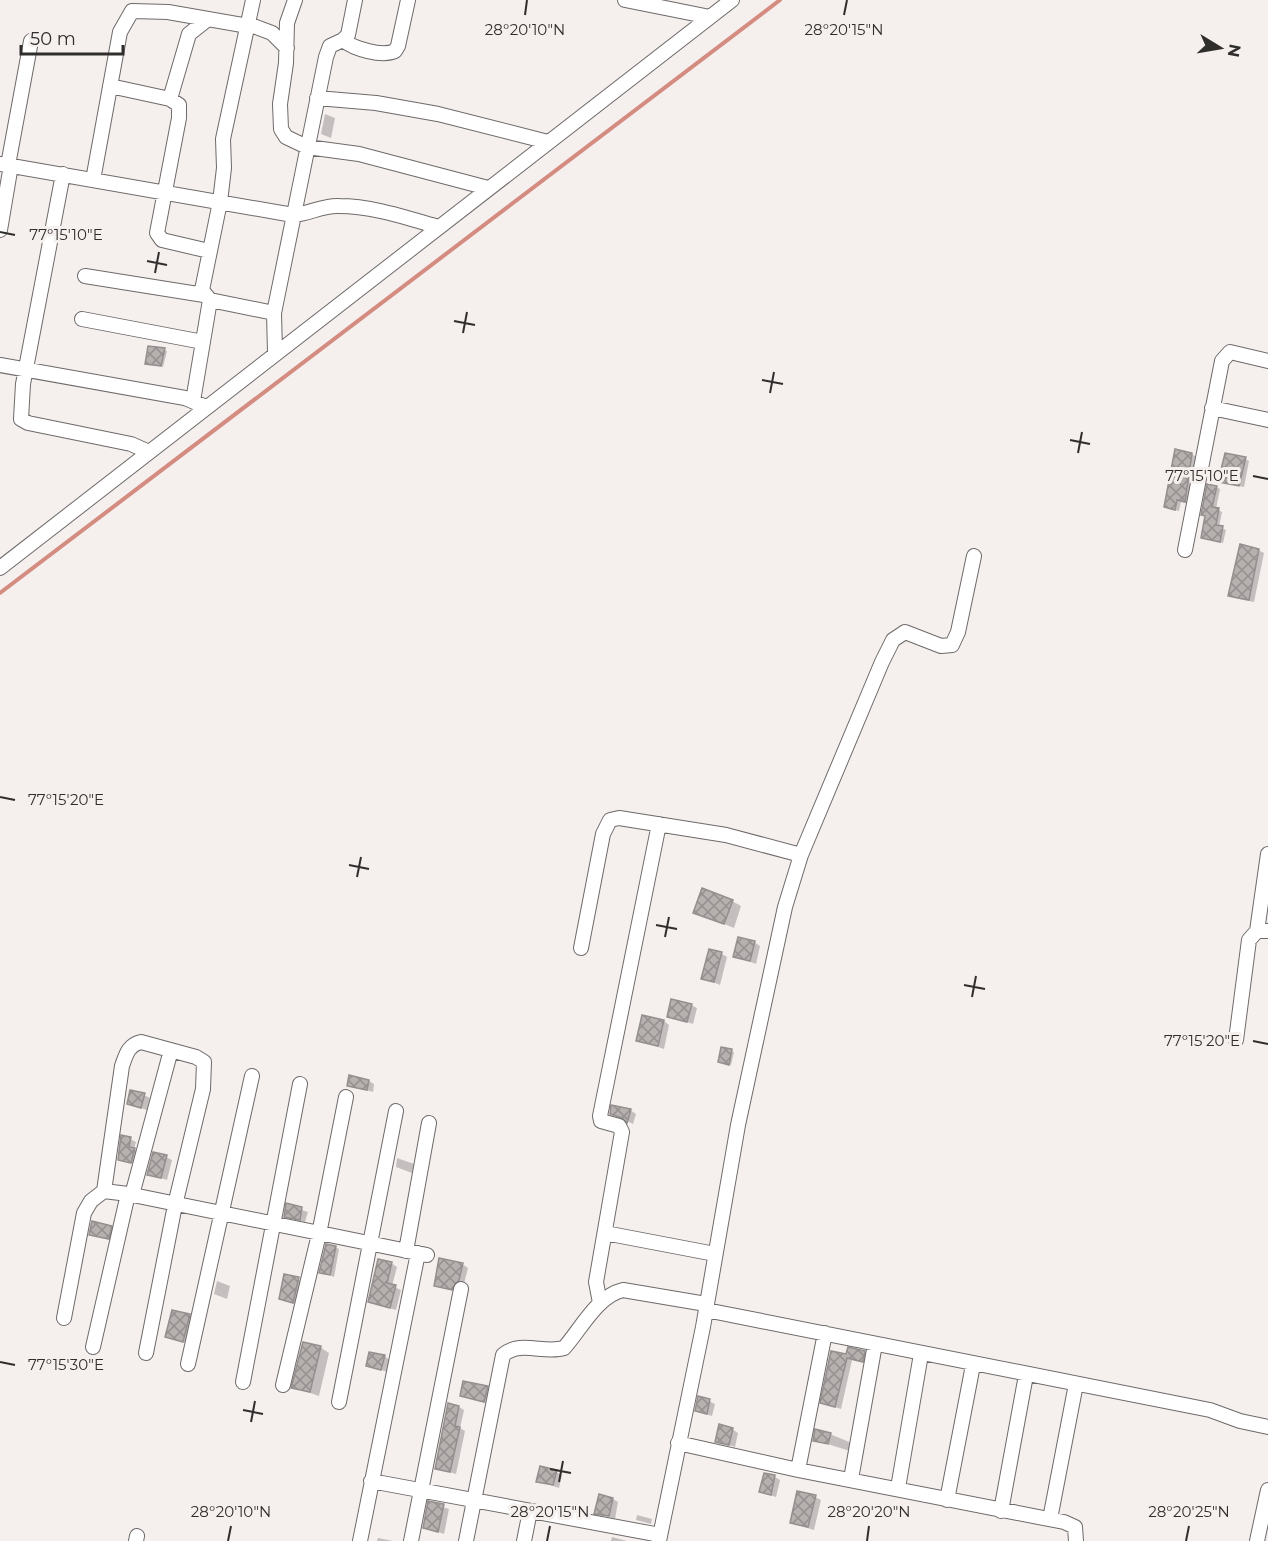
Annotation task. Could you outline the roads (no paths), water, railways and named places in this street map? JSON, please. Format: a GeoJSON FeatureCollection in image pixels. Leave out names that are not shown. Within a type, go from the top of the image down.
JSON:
{"type":"FeatureCollection","features":[{"type":"Feature","properties":{"kind":"street"},"geometry":{"type":"LineString","coordinates":[[200,404],[207,297],[202,283],[220,202],[224,168],[223,139],[253,0]]}},
{"type":"Feature","properties":{"kind":"street"},"geometry":{"type":"LineString","coordinates":[[295,0],[287,23],[287,48],[280,104],[281,129],[286,137],[307,147],[359,154],[488,188]]}},
{"type":"Feature","properties":{"kind":"street"},"geometry":{"type":"LineString","coordinates":[[275,353],[274,313],[328,49],[348,35],[355,0]]}},
{"type":"Feature","properties":{"kind":"street"},"geometry":{"type":"LineString","coordinates":[[343,40],[356,48],[386,53],[395,51],[408,0]]}},
{"type":"Feature","properties":{"kind":"street"},"geometry":{"type":"LineString","coordinates":[[625,0],[710,17]]}},
{"type":"Feature","properties":{"kind":"street"},"geometry":{"type":"LineString","coordinates":[[0,568],[149,452],[200,404],[275,353],[732,0]]}},
{"type":"Feature","properties":{"kind":"street"},"geometry":{"type":"LineString","coordinates":[[93,180],[120,32],[132,11],[148,9],[248,25],[273,33],[287,48]]}},
{"type":"Feature","properties":{"kind":"street"},"geometry":{"type":"LineString","coordinates":[[170,99],[189,34],[208,19]]}},
{"type":"Feature","properties":{"kind":"street"},"geometry":{"type":"LineString","coordinates":[[0,230],[6,165],[31,41]]}},
{"type":"Feature","properties":{"kind":"street"},"geometry":{"type":"LineString","coordinates":[[110,86],[170,99],[179,105],[180,110],[157,228],[158,237],[210,251]]}},
{"type":"Feature","properties":{"kind":"street"},"geometry":{"type":"LineString","coordinates":[[317,98],[376,103],[438,114],[548,142]]}},
{"type":"Feature","properties":{"kind":"street"},"geometry":{"type":"LineString","coordinates":[[6,165],[293,215],[336,205],[439,226]]}},
{"type":"Feature","properties":{"kind":"street"},"geometry":{"type":"LineString","coordinates":[[63,174],[26,369],[20,410],[23,422],[131,444],[149,452]]}},
{"type":"Feature","properties":{"kind":"street"},"geometry":{"type":"LineString","coordinates":[[85,276],[207,297],[274,313]]}},
{"type":"Feature","properties":{"kind":"street"},"geometry":{"type":"LineString","coordinates":[[82,319],[203,342]]}},
{"type":"Feature","properties":{"kind":"street"},"geometry":{"type":"LineString","coordinates":[[1185,550],[1212,408],[1225,355],[1237,353],[1268,361]]}},
{"type":"Feature","properties":{"kind":"street"},"geometry":{"type":"LineString","coordinates":[[0,365],[200,404]]}},
{"type":"Feature","properties":{"kind":"street"},"geometry":{"type":"LineString","coordinates":[[1212,408],[1268,420]]}},
{"type":"Feature","properties":{"kind":"street"},"geometry":{"type":"LineString","coordinates":[[371,1481],[660,1538],[706,1307],[738,1125],[779,930],[801,855],[893,640],[905,632],[941,646],[952,645],[958,632],[974,556]]}},
{"type":"Feature","properties":{"kind":"street"},"geometry":{"type":"LineString","coordinates":[[581,948],[608,822],[619,818],[726,835],[801,855]]}},
{"type":"Feature","properties":{"kind":"street"},"geometry":{"type":"LineString","coordinates":[[600,1303],[596,1282],[622,1132],[619,1126],[601,1121],[601,1112],[659,824]]}},
{"type":"Feature","properties":{"kind":"street"},"geometry":{"type":"LineString","coordinates":[[1236,1040],[1247,948],[1249,940],[1262,931],[1268,854]]}},
{"type":"Feature","properties":{"kind":"street"},"geometry":{"type":"LineString","coordinates":[[104,1191],[122,1066],[127,1051],[133,1044],[141,1042],[196,1057],[204,1062],[206,1067],[203,1089],[175,1205],[146,1353]]}},
{"type":"Feature","properties":{"kind":"street"},"geometry":{"type":"LineString","coordinates":[[93,1347],[130,1194],[171,1050]]}},
{"type":"Feature","properties":{"kind":"street"},"geometry":{"type":"LineString","coordinates":[[188,1364],[252,1076]]}},
{"type":"Feature","properties":{"kind":"street"},"geometry":{"type":"LineString","coordinates":[[243,1382],[300,1084]]}},
{"type":"Feature","properties":{"kind":"street"},"geometry":{"type":"LineString","coordinates":[[283,1385],[319,1234],[346,1097]]}},
{"type":"Feature","properties":{"kind":"street"},"geometry":{"type":"LineString","coordinates":[[339,1402],[396,1111]]}},
{"type":"Feature","properties":{"kind":"street"},"geometry":{"type":"LineString","coordinates":[[360,1541],[417,1253],[429,1123]]}},
{"type":"Feature","properties":{"kind":"street"},"geometry":{"type":"LineString","coordinates":[[64,1318],[84,1213],[91,1201],[104,1191],[130,1194],[417,1253]]}},
{"type":"Feature","properties":{"kind":"street"},"geometry":{"type":"LineString","coordinates":[[605,1233],[715,1254]]}},
{"type":"Feature","properties":{"kind":"street"},"geometry":{"type":"LineString","coordinates":[[411,1541],[461,1289]]}},
{"type":"Feature","properties":{"kind":"street"},"geometry":{"type":"LineString","coordinates":[[466,1541],[503,1355],[516,1347],[550,1351],[564,1348],[608,1295],[623,1290],[973,1365],[1210,1410],[1240,1421],[1268,1427]]}},
{"type":"Feature","properties":{"kind":"street"},"geometry":{"type":"LineString","coordinates":[[798,1470],[825,1333]]}},
{"type":"Feature","properties":{"kind":"street"},"geometry":{"type":"LineString","coordinates":[[851,1479],[875,1344]]}},
{"type":"Feature","properties":{"kind":"street"},"geometry":{"type":"LineString","coordinates":[[898,1488],[921,1354]]}},
{"type":"Feature","properties":{"kind":"street"},"geometry":{"type":"LineString","coordinates":[[947,1500],[973,1365]]}},
{"type":"Feature","properties":{"kind":"street"},"geometry":{"type":"LineString","coordinates":[[1001,1511],[1026,1375]]}},
{"type":"Feature","properties":{"kind":"street"},"geometry":{"type":"LineString","coordinates":[[1050,1519],[1076,1384]]}},
{"type":"Feature","properties":{"kind":"street"},"geometry":{"type":"LineString","coordinates":[[678,1443],[798,1470],[1072,1524],[1076,1531],[1076,1541]]}},
{"type":"Feature","properties":{"kind":"street"},"geometry":{"type":"LineString","coordinates":[[1257,1541],[1268,1490]]}},
{"type":"Feature","properties":{"kind":"street"},"geometry":{"type":"LineString","coordinates":[[524,1541],[530,1511]]}},
{"type":"Feature","properties":{"kind":"waterway"},"geometry":{"type":"LineString","coordinates":[[0,593],[780,0]]}}]}
